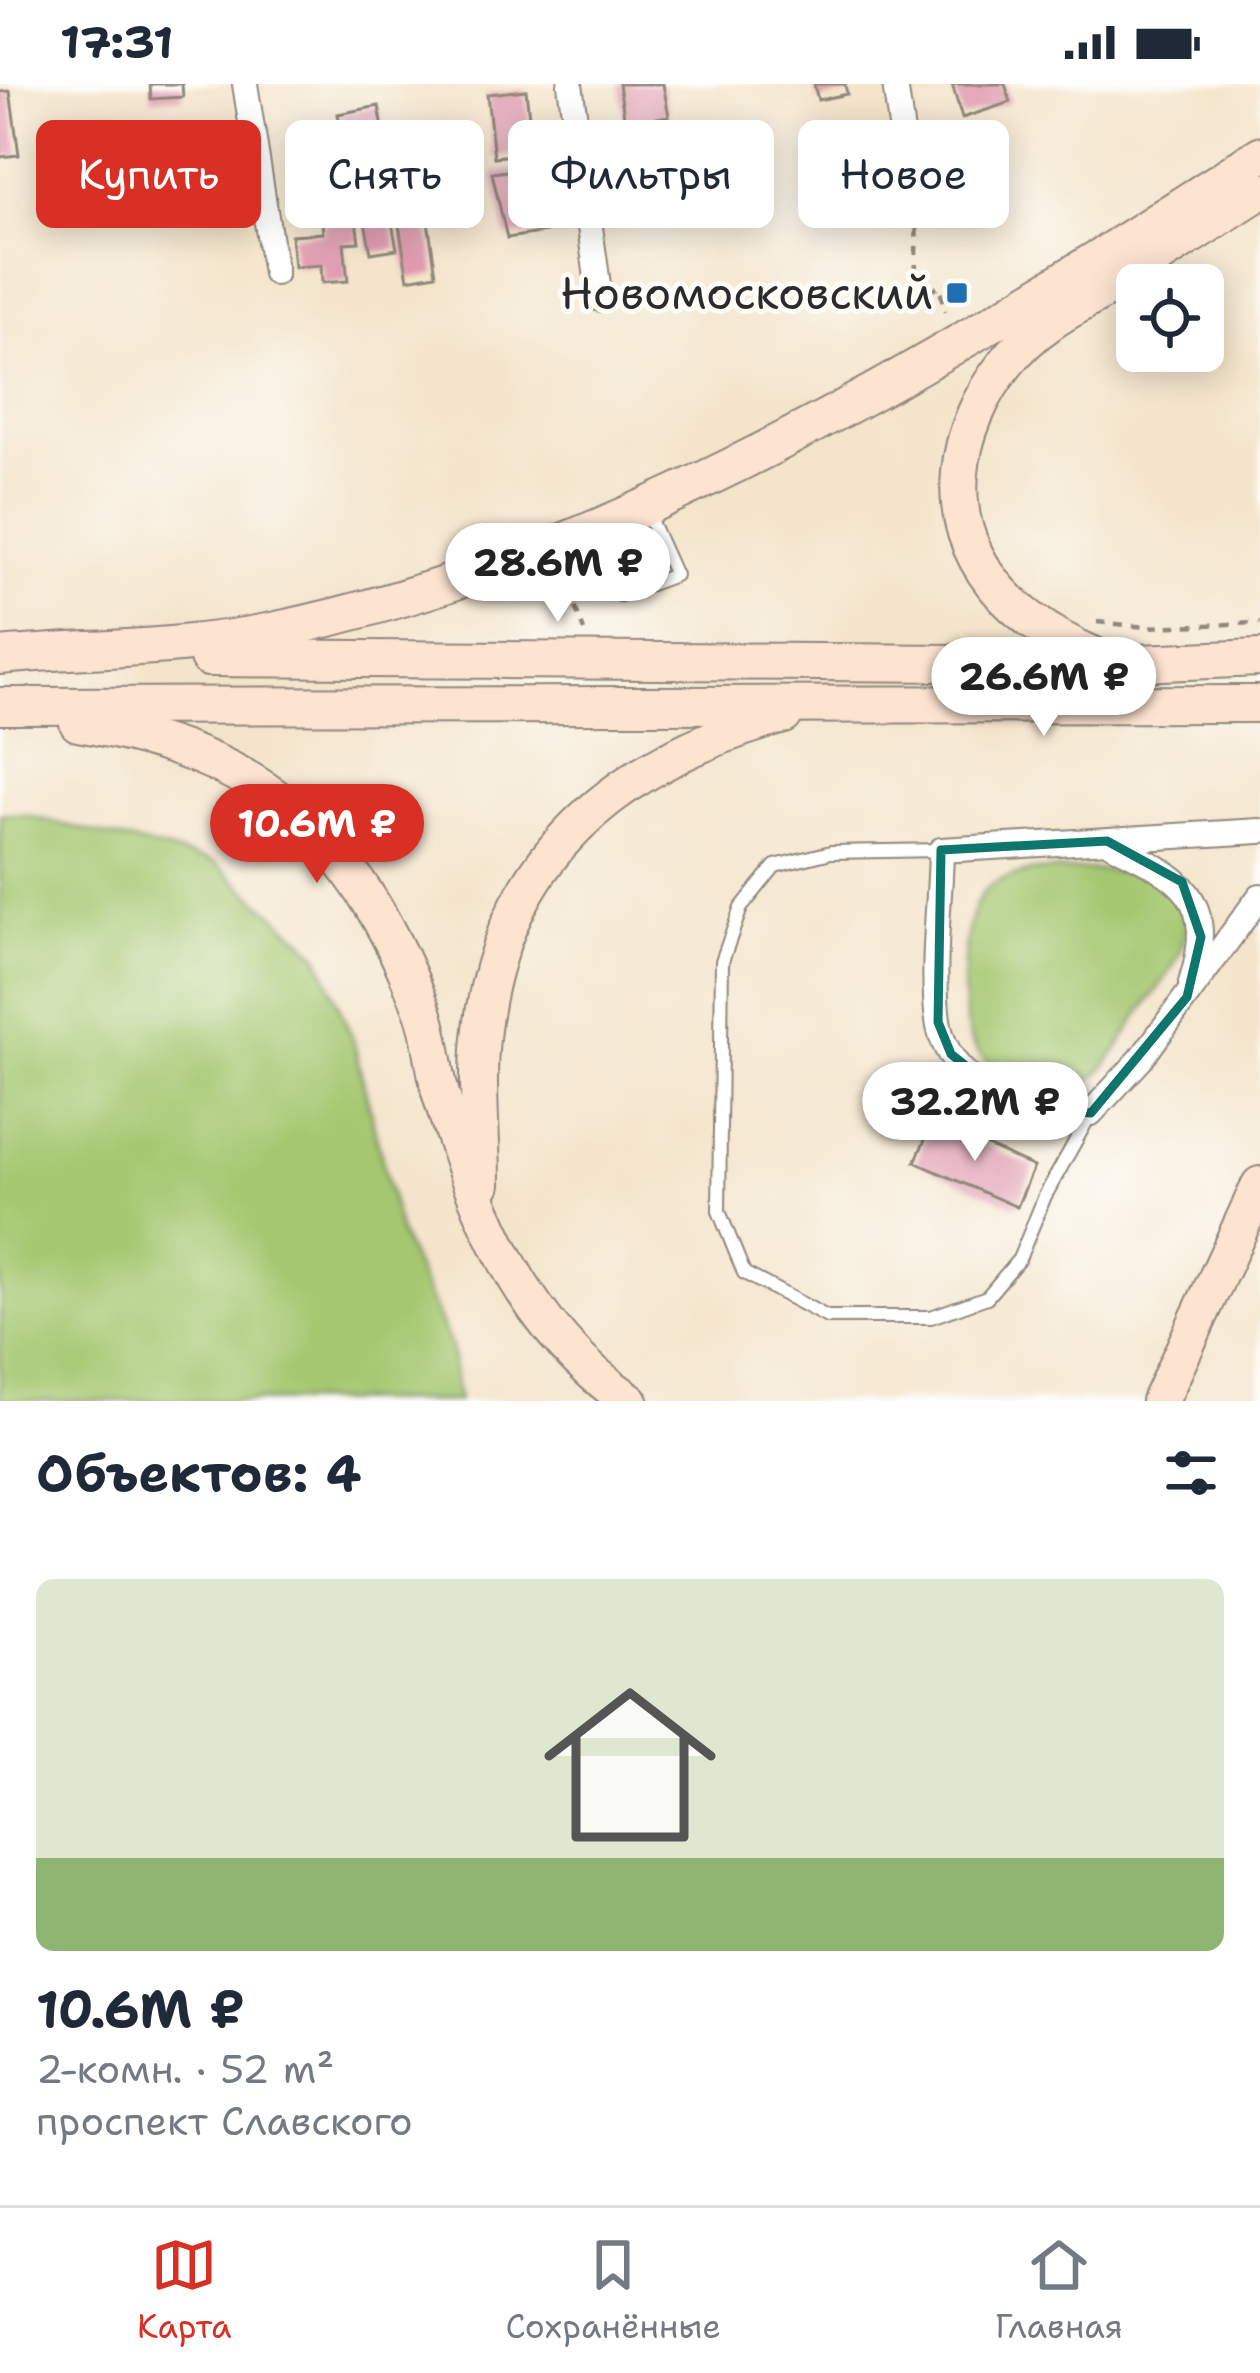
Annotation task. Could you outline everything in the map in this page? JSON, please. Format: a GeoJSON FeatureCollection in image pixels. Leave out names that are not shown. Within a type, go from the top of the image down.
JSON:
{"type":"FeatureCollection","features":[{"type":"Feature","properties":{"kind":"street"},"geometry":{"type":"LineString","coordinates":[[245,84],[275,273]]}},
{"type":"Feature","properties":{"kind":"street"},"geometry":{"type":"LineString","coordinates":[[570,84],[600,299]]}},
{"type":"Feature","properties":{"kind":"street"},"geometry":{"type":"LineString","coordinates":[[895,84],[900,120]]}},
{"type":"Feature","properties":{"kind":"street"},"geometry":{"type":"LineString","coordinates":[[0,657],[268,632],[432,592],[644,505],[840,411],[1083,269],[1260,155]]}},
{"type":"Feature","properties":{"kind":"street"},"geometry":{"type":"LineString","coordinates":[[1115,664],[1052,638],[1017,610],[974,555],[960,503],[965,443],[984,392],[1046,325],[1260,191]]}},
{"type":"Feature","properties":{"kind":"street"},"geometry":{"type":"LineString","coordinates":[[0,657],[1115,664],[1260,658]]}},
{"type":"Feature","properties":{"kind":"street"},"geometry":{"type":"LineString","coordinates":[[483,1212],[481,1039],[493,969],[524,894],[598,802],[643,770],[710,736],[828,703]]}},
{"type":"Feature","properties":{"kind":"street"},"geometry":{"type":"LineString","coordinates":[[0,708],[1260,704]]}},
{"type":"Feature","properties":{"kind":"street"},"geometry":{"type":"LineString","coordinates":[[0,708],[163,738],[236,768],[302,814],[349,867],[423,1010],[441,1095],[513,1279],[550,1331],[630,1401]]}},
{"type":"Feature","properties":{"kind":"street"},"geometry":{"type":"LineString","coordinates":[[1260,831],[941,850],[938,1022],[951,1054],[979,1082],[1017,1107],[1055,1116],[1091,1112],[1141,1059],[1260,896]]}},
{"type":"Feature","properties":{"kind":"street"},"geometry":{"type":"LineString","coordinates":[[1107,841],[1182,882],[1197,905],[1201,937],[1187,997]]}},
{"type":"Feature","properties":{"kind":"street"},"geometry":{"type":"LineString","coordinates":[[1160,1401],[1260,1185]]}},
{"type":"Feature","properties":{"kind":"lane"},"geometry":{"type":"LineString","coordinates":[[620,595],[675,575],[644,505]]}},
{"type":"Feature","properties":{"kind":"lane"},"geometry":{"type":"LineString","coordinates":[[941,850],[830,852],[775,866],[741,908],[722,961],[718,1211],[744,1273],[827,1316],[931,1317],[987,1297],[1019,1259],[1045,1196],[1091,1112]]}},
{"type":"Feature","properties":{"kind":"path"},"geometry":{"type":"LineString","coordinates":[[917,228],[915,301],[939,286],[945,312]]}},
{"type":"Feature","properties":{"kind":"path"},"geometry":{"type":"LineString","coordinates":[[1094,621],[1147,627],[1260,623]]}},
{"type":"Feature","properties":{"kind":"highlighted area"},"geometry":{"type":"Polygon","coordinates":[[[1107,841],[1182,882],[1201,937],[1187,997],[1091,1113],[1017,1107],[951,1054],[938,1022],[941,850],[1107,841]]]}},
{"type":"Feature","properties":{"kind":"green space"},"geometry":{"type":"Polygon","coordinates":[[[0,814],[28,816],[215,862],[317,953],[353,1040],[400,1234],[451,1346],[458,1401],[0,1401],[0,814]]]}},
{"type":"Feature","properties":{"kind":"green space"},"geometry":{"type":"Polygon","coordinates":[[[1032,871],[1135,874],[1159,882],[1176,895],[1185,915],[1183,943],[1170,971],[1108,1061],[1093,1078],[1071,1089],[1045,1088],[998,1070],[978,1052],[968,1030],[964,967],[976,905],[993,884],[1032,871]]]}},
{"type":"Feature","properties":{"kind":"building"},"geometry":{"type":"Polygon","coordinates":[[[150,84],[182,84],[183,97],[151,99],[150,84]]]}},
{"type":"Feature","properties":{"kind":"building"},"geometry":{"type":"Polygon","coordinates":[[[619,84],[663,84],[669,116],[625,120],[619,84]]]}},
{"type":"Feature","properties":{"kind":"building"},"geometry":{"type":"Polygon","coordinates":[[[814,84],[845,84],[847,94],[818,100],[814,84]]]}},
{"type":"Feature","properties":{"kind":"building"},"geometry":{"type":"Polygon","coordinates":[[[952,84],[1005,84],[1011,102],[962,118],[952,84]]]}},
{"type":"Feature","properties":{"kind":"building"},"geometry":{"type":"Polygon","coordinates":[[[526,90],[529,120],[508,120],[508,156],[494,157],[487,94],[526,90]]]}},
{"type":"Feature","properties":{"kind":"building"},"geometry":{"type":"Polygon","coordinates":[[[10,91],[19,155],[0,157],[0,92],[10,91]]]}},
{"type":"Feature","properties":{"kind":"building"},"geometry":{"type":"Polygon","coordinates":[[[379,106],[381,120],[339,120],[338,114],[379,106]]]}},
{"type":"Feature","properties":{"kind":"building"},"geometry":{"type":"Polygon","coordinates":[[[508,171],[508,228],[545,228],[546,232],[507,238],[492,173],[508,171]]]}},
{"type":"Feature","properties":{"kind":"building"},"geometry":{"type":"Polygon","coordinates":[[[322,228],[357,228],[359,242],[344,243],[348,281],[322,283],[321,265],[294,267],[291,235],[323,233],[322,228]]]}},
{"type":"Feature","properties":{"kind":"building"},"geometry":{"type":"Polygon","coordinates":[[[366,228],[393,228],[397,249],[371,253],[366,228]]]}},
{"type":"Feature","properties":{"kind":"building"},"geometry":{"type":"Polygon","coordinates":[[[400,228],[429,228],[436,274],[408,279],[400,228]]]}},
{"type":"Feature","properties":{"kind":"building"},"geometry":{"type":"Polygon","coordinates":[[[933,1122],[1034,1167],[1017,1207],[915,1162],[933,1122]]]}},
{"type":"Feature","properties":{"kind":"place","name":"Новомосковский"},"geometry":{"type":"Point","coordinates":[957,293]}}]}
